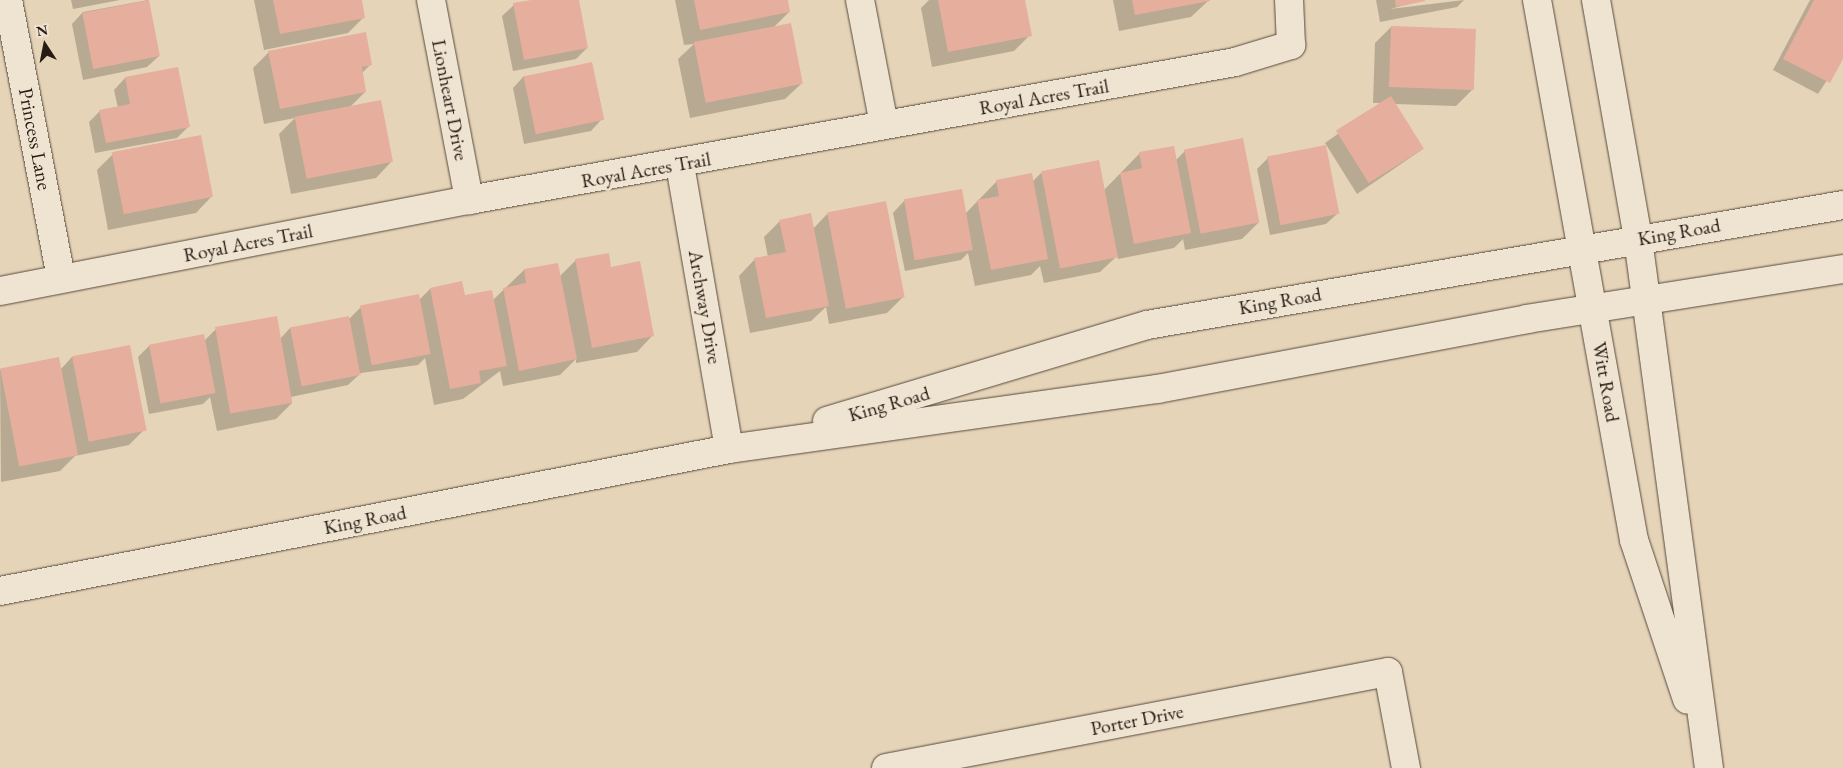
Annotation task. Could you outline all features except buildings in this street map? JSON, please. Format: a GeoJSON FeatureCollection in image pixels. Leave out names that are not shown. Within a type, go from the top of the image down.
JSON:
{"type":"FeatureCollection","features":[{"type":"Feature","properties":{"kind":"street","name":"Princess Lane"},"geometry":{"type":"LineString","coordinates":[[8,0],[62,278]]}},
{"type":"Feature","properties":{"kind":"street","name":"Lionheart Drive"},"geometry":{"type":"LineString","coordinates":[[431,0],[469,200]]}},
{"type":"Feature","properties":{"kind":"street"},"geometry":{"type":"LineString","coordinates":[[860,0],[884,126]]}},
{"type":"Feature","properties":{"kind":"street","name":"Royal Acres Trail"},"geometry":{"type":"LineString","coordinates":[[0,291],[469,200],[680,165],[1235,62],[1291,45],[1289,0]]}},
{"type":"Feature","properties":{"kind":"street","name":"Witt Road"},"geometry":{"type":"LineString","coordinates":[[1537,0],[1634,540],[1708,761]]}},
{"type":"Feature","properties":{"kind":"street","name":"Witt Road"},"geometry":{"type":"LineString","coordinates":[[1596,0],[1638,239],[1708,761]]}},
{"type":"Feature","properties":{"kind":"street","name":"Archway Drive"},"geometry":{"type":"LineString","coordinates":[[680,165],[729,449]]}},
{"type":"Feature","properties":{"kind":"street","name":"King Road"},"geometry":{"type":"LineString","coordinates":[[729,449],[1147,325],[1843,205]]}},
{"type":"Feature","properties":{"kind":"street","name":"King Road"},"geometry":{"type":"LineString","coordinates":[[0,591],[729,449],[1158,389],[1592,308],[1843,269]]}},
{"type":"Feature","properties":{"kind":"street","name":"Porter Drive"},"geometry":{"type":"LineString","coordinates":[[886,768],[1388,672],[1406,768]]}}]}
